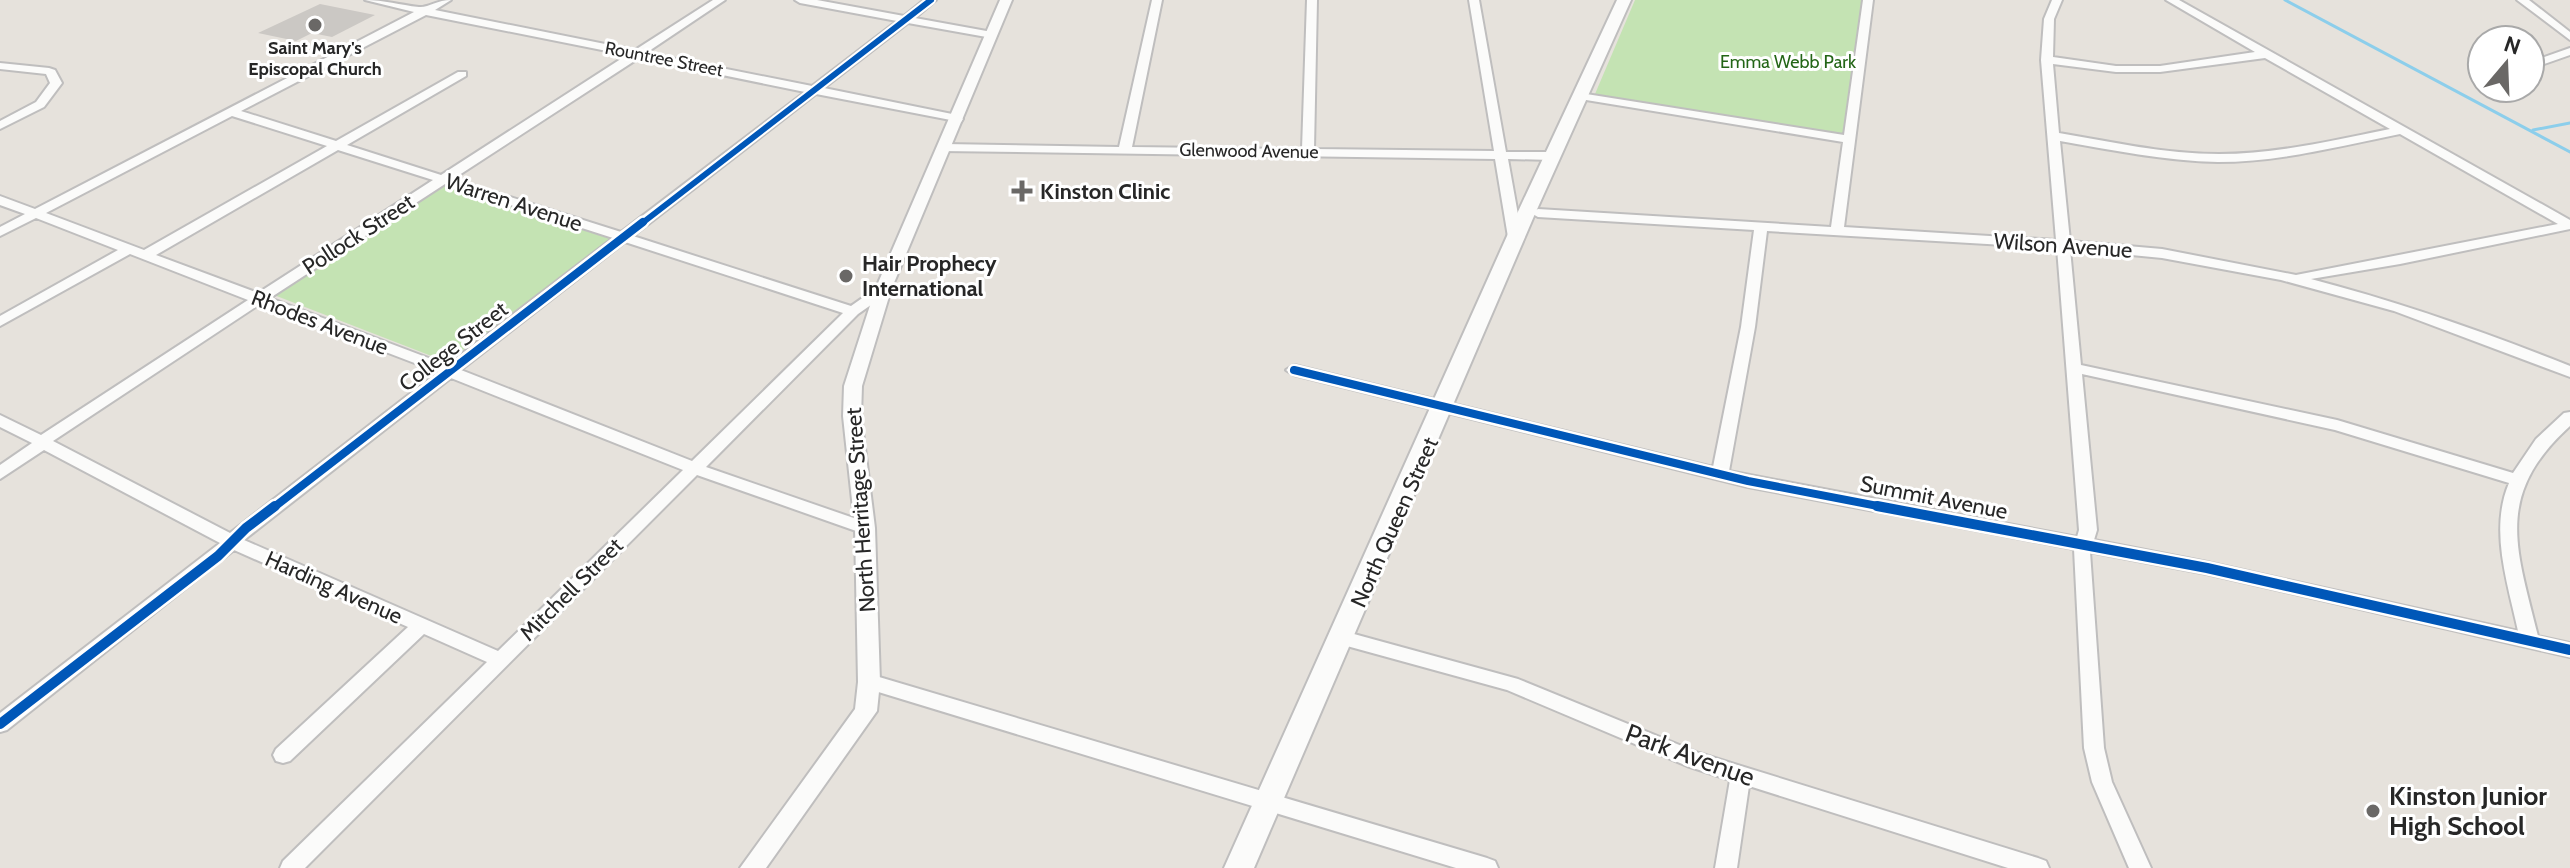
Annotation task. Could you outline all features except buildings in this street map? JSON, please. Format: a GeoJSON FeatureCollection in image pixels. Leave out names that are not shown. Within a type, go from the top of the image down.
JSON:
{"type":"FeatureCollection","features":[{"type":"Feature","properties":{"kind":"main road","name":"North Queen Street"},"geometry":{"type":"LineString","coordinates":[[1239,868],[1343,638],[1515,237],[1624,0]]}},
{"type":"Feature","properties":{"kind":"street","name":"Rountree Street"},"geometry":{"type":"LineString","coordinates":[[370,0],[957,119]]}},
{"type":"Feature","properties":{"kind":"street"},"geometry":{"type":"LineString","coordinates":[[0,232],[446,0]]}},
{"type":"Feature","properties":{"kind":"street","name":"Pollock Street"},"geometry":{"type":"LineString","coordinates":[[0,473],[258,298],[720,0]]}},
{"type":"Feature","properties":{"kind":"street"},"geometry":{"type":"LineString","coordinates":[[800,0],[992,35]]}},
{"type":"Feature","properties":{"kind":"street","name":"College Street"},"geometry":{"type":"LineString","coordinates":[[0,724],[931,0]]}},
{"type":"Feature","properties":{"kind":"street","name":"North Herritage Street"},"geometry":{"type":"LineString","coordinates":[[752,868],[866,711],[869,682],[865,528],[852,416],[853,386],[883,290],[1006,0]]}},
{"type":"Feature","properties":{"kind":"street"},"geometry":{"type":"LineString","coordinates":[[1125,149],[1157,0]]}},
{"type":"Feature","properties":{"kind":"street"},"geometry":{"type":"LineString","coordinates":[[1308,153],[1312,0]]}},
{"type":"Feature","properties":{"kind":"street"},"geometry":{"type":"LineString","coordinates":[[1474,0],[1515,237]]}},
{"type":"Feature","properties":{"kind":"street"},"geometry":{"type":"LineString","coordinates":[[1837,231],[1868,0]]}},
{"type":"Feature","properties":{"kind":"street"},"geometry":{"type":"LineString","coordinates":[[2057,0],[2047,32],[2047,60],[2088,530],[2081,554],[2094,748],[2102,782],[2140,868]]}},
{"type":"Feature","properties":{"kind":"street"},"geometry":{"type":"LineString","coordinates":[[2171,0],[2570,225]]}},
{"type":"Feature","properties":{"kind":"street"},"geometry":{"type":"LineString","coordinates":[[2522,0],[2570,37]]}},
{"type":"Feature","properties":{"kind":"street"},"geometry":{"type":"LineString","coordinates":[[2546,60],[2570,51]]}},
{"type":"Feature","properties":{"kind":"street"},"geometry":{"type":"LineString","coordinates":[[2047,60],[2116,69],[2160,69],[2266,54]]}},
{"type":"Feature","properties":{"kind":"street"},"geometry":{"type":"LineString","coordinates":[[0,66],[45,70],[51,72],[56,83],[52,93],[41,103],[0,125]]}},
{"type":"Feature","properties":{"kind":"street"},"geometry":{"type":"LineString","coordinates":[[147,254],[462,74]]}},
{"type":"Feature","properties":{"kind":"street"},"geometry":{"type":"LineString","coordinates":[[1580,96],[1849,139]]}},
{"type":"Feature","properties":{"kind":"street","name":"Warren Avenue"},"geometry":{"type":"LineString","coordinates":[[232,112],[853,311]]}},
{"type":"Feature","properties":{"kind":"street"},"geometry":{"type":"LineString","coordinates":[[2054,136],[2184,156],[2221,158],[2266,156],[2402,130]]}},
{"type":"Feature","properties":{"kind":"street","name":"Glenwood Avenue"},"geometry":{"type":"LineString","coordinates":[[945,148],[1553,156]]}},
{"type":"Feature","properties":{"kind":"street","name":"Rhodes Avenue"},"geometry":{"type":"LineString","coordinates":[[0,200],[147,254],[692,467],[865,528]]}},
{"type":"Feature","properties":{"kind":"street","name":"Wilson Avenue"},"geometry":{"type":"LineString","coordinates":[[1538,213],[2064,245],[2179,255],[2296,277],[2417,312],[2570,372]]}},
{"type":"Feature","properties":{"kind":"street"},"geometry":{"type":"LineString","coordinates":[[2296,277],[2400,260],[2570,225]]}},
{"type":"Feature","properties":{"kind":"street"},"geometry":{"type":"LineString","coordinates":[[1720,474],[1748,327],[1761,227]]}},
{"type":"Feature","properties":{"kind":"street"},"geometry":{"type":"LineString","coordinates":[[0,322],[131,248]]}},
{"type":"Feature","properties":{"kind":"street"},"geometry":{"type":"LineString","coordinates":[[853,311],[883,290]]}},
{"type":"Feature","properties":{"kind":"street","name":"Mitchell Street"},"geometry":{"type":"LineString","coordinates":[[291,868],[692,467],[853,311]]}},
{"type":"Feature","properties":{"kind":"street"},"geometry":{"type":"LineString","coordinates":[[2074,368],[2337,425],[2515,479]]}},
{"type":"Feature","properties":{"kind":"street","name":"Summit Avenue"},"geometry":{"type":"LineString","coordinates":[[1294,370],[1720,474],[2084,543],[2570,650]]}},
{"type":"Feature","properties":{"kind":"street"},"geometry":{"type":"LineString","coordinates":[[2530,641],[2510,560],[2508,503],[2515,479],[2546,439],[2570,417]]}},
{"type":"Feature","properties":{"kind":"street","name":"Harding Avenue"},"geometry":{"type":"LineString","coordinates":[[0,420],[232,542],[501,660]]}},
{"type":"Feature","properties":{"kind":"street"},"geometry":{"type":"LineString","coordinates":[[283,755],[422,625]]}},
{"type":"Feature","properties":{"kind":"street","name":"Park Avenue"},"geometry":{"type":"LineString","coordinates":[[1343,638],[1511,684],[1694,760],[2038,868]]}},
{"type":"Feature","properties":{"kind":"street"},"geometry":{"type":"LineString","coordinates":[[869,682],[1487,868]]}},
{"type":"Feature","properties":{"kind":"street"},"geometry":{"type":"LineString","coordinates":[[1726,868],[1741,775]]}},
{"type":"Feature","properties":{"kind":"green space","name":"Emma Webb Park"},"geometry":{"type":"Polygon","coordinates":[[[1635,0],[1862,0],[1845,135],[1595,94],[1635,0]]]}},
{"type":"Feature","properties":{"kind":"green space"},"geometry":{"type":"Polygon","coordinates":[[[444,185],[611,239],[447,362],[274,295],[444,185]]]}},
{"type":"Feature","properties":{"kind":"waterway"},"geometry":{"type":"LineString","coordinates":[[2285,0],[2570,152]]}},
{"type":"Feature","properties":{"kind":"waterway"},"geometry":{"type":"LineString","coordinates":[[2533,130],[2570,123]]}},
{"type":"Feature","properties":{"kind":"cycle path"},"geometry":{"type":"LineString","coordinates":[[0,724],[218,556],[246,528],[931,0]]}},
{"type":"Feature","properties":{"kind":"cycle path"},"geometry":{"type":"LineString","coordinates":[[1294,370],[1748,481],[2207,568],[2570,650]]}},
{"type":"Feature","properties":{"kind":"place","name":"Saint Mary's Episcopal Church"},"geometry":{"type":"Point","coordinates":[315,25]}},
{"type":"Feature","properties":{"kind":"place","name":"Kinston Clinic"},"geometry":{"type":"Point","coordinates":[1022,191]}},
{"type":"Feature","properties":{"kind":"place","name":"Hair Prophecy International"},"geometry":{"type":"Point","coordinates":[846,276]}},
{"type":"Feature","properties":{"kind":"place","name":"Kinston Junior High School"},"geometry":{"type":"Point","coordinates":[2373,811]}}]}
